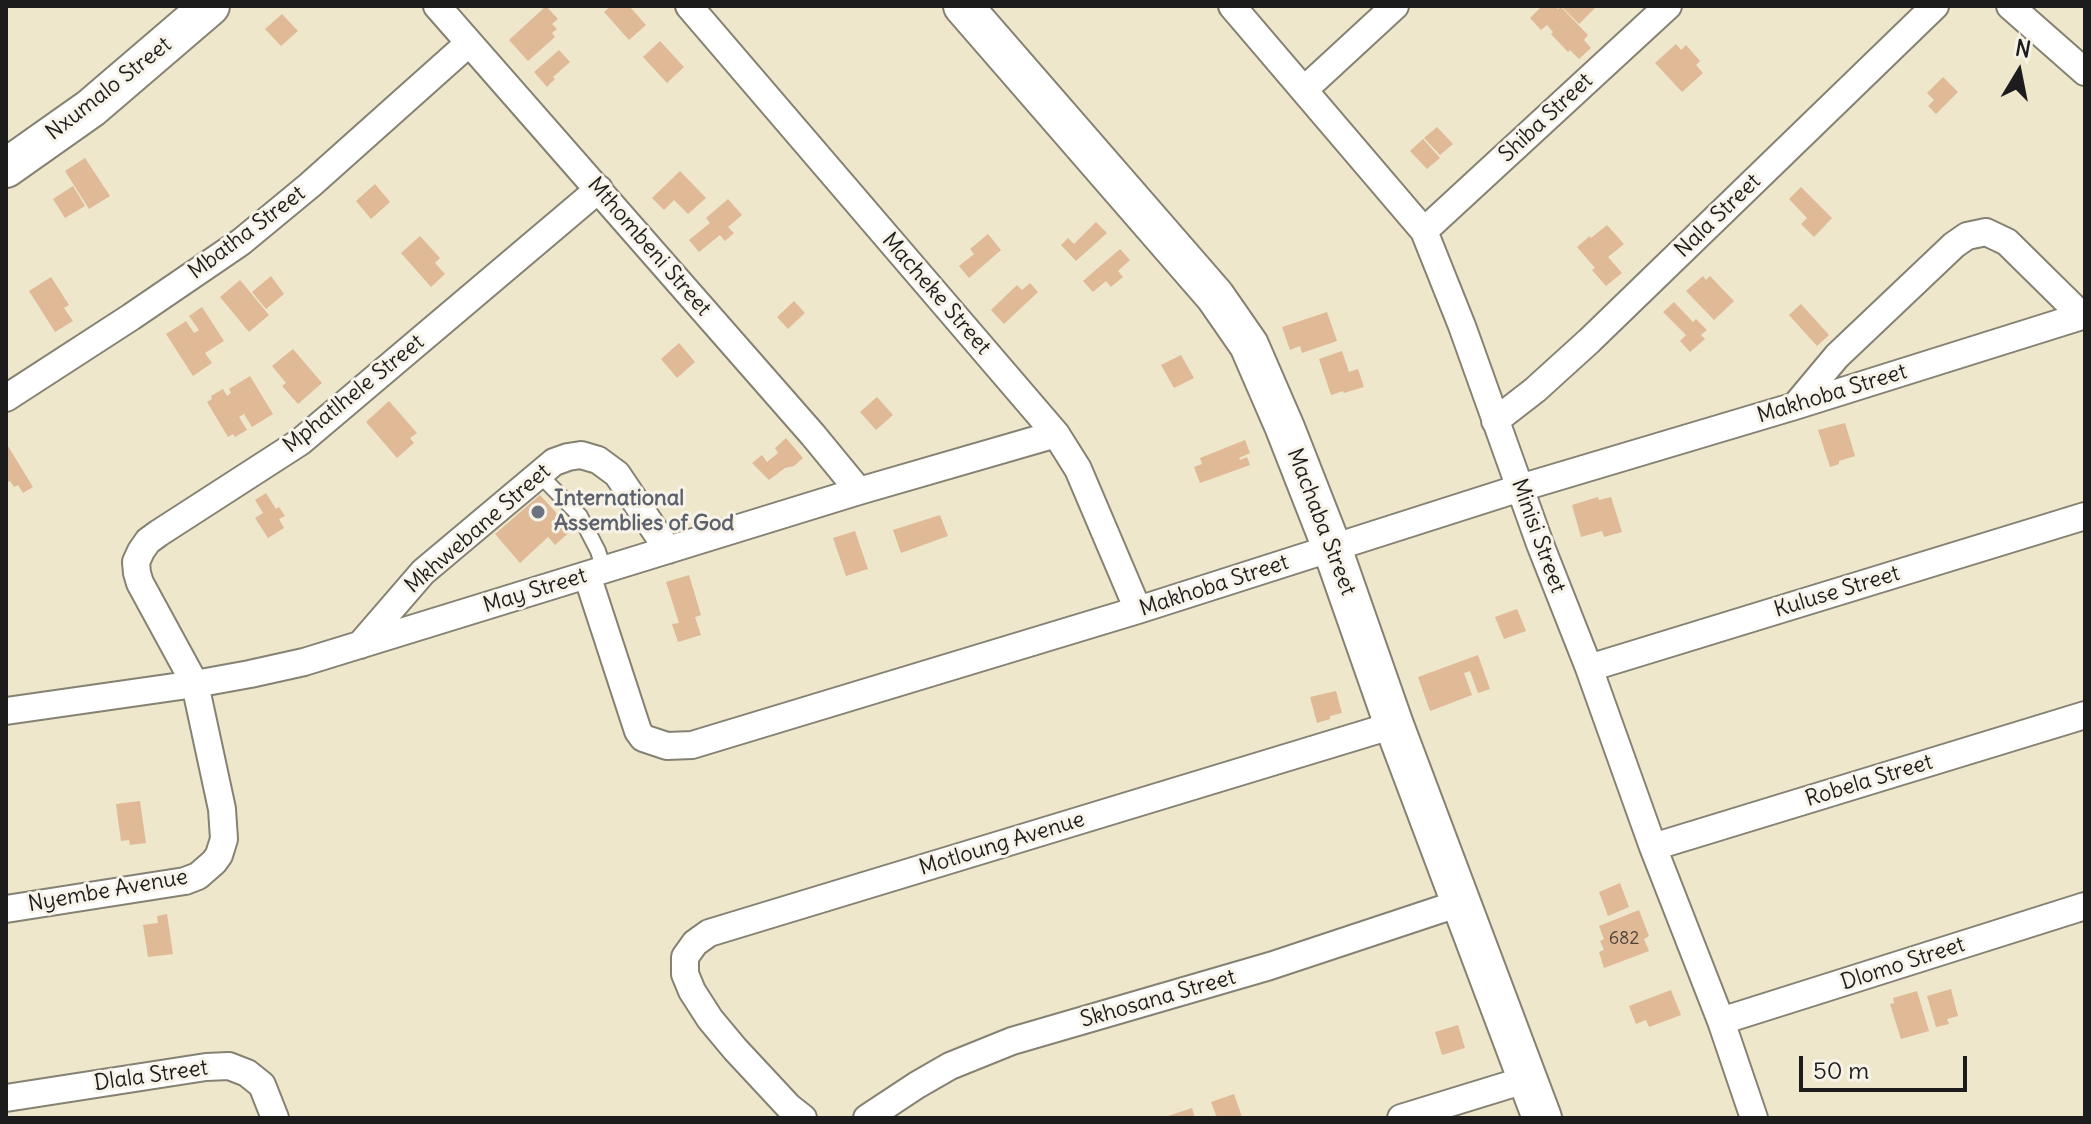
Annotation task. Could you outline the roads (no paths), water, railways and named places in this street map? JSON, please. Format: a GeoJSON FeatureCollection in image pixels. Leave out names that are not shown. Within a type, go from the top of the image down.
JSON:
{"type":"FeatureCollection","features":[{"type":"Feature","properties":{"kind":"street","name":"Nxumalo Street"},"geometry":{"type":"LineString","coordinates":[[6,168],[91,108],[210,6]]}},
{"type":"Feature","properties":{"kind":"street","name":"Mthombeni Street"},"geometry":{"type":"LineString","coordinates":[[437,6],[859,491]]}},
{"type":"Feature","properties":{"kind":"street","name":"Macheke Street"},"geometry":{"type":"LineString","coordinates":[[689,6],[1056,434],[1078,469],[1138,610]]}},
{"type":"Feature","properties":{"kind":"street","name":"Machaba Street"},"geometry":{"type":"LineString","coordinates":[[963,6],[1205,284],[1249,345],[1332,548],[1394,725],[1542,1118]]}},
{"type":"Feature","properties":{"kind":"street","name":"Minisi Street"},"geometry":{"type":"LineString","coordinates":[[1232,6],[1424,231],[1462,326],[1653,847],[1721,1021],[1754,1118]]}},
{"type":"Feature","properties":{"kind":"street"},"geometry":{"type":"LineString","coordinates":[[1305,89],[1395,6]]}},
{"type":"Feature","properties":{"kind":"street","name":"Shiba Street"},"geometry":{"type":"LineString","coordinates":[[1424,231],[1668,6]]}},
{"type":"Feature","properties":{"kind":"street","name":"Nala Street"},"geometry":{"type":"LineString","coordinates":[[1495,421],[1589,341],[1935,6]]}},
{"type":"Feature","properties":{"kind":"street"},"geometry":{"type":"LineString","coordinates":[[2010,6],[2085,72]]}},
{"type":"Feature","properties":{"kind":"street","name":"Mbatha Street"},"geometry":{"type":"LineString","coordinates":[[6,398],[241,242],[310,185],[469,43]]}},
{"type":"Feature","properties":{"kind":"street","name":"Mphatlhele Street"},"geometry":{"type":"LineString","coordinates":[[195,684],[137,573],[136,562],[148,541],[300,442],[599,189]]}},
{"type":"Feature","properties":{"kind":"street"},"geometry":{"type":"LineString","coordinates":[[1795,406],[1837,356],[1967,236],[1986,232],[2007,242],[2083,315]]}},
{"type":"Feature","properties":{"kind":"street","name":"Makhoba Street"},"geometry":{"type":"LineString","coordinates":[[596,572],[638,731],[643,738],[667,746],[692,745],[1138,610],[1520,488],[2083,315]]}},
{"type":"Feature","properties":{"kind":"street","name":"May Street"},"geometry":{"type":"LineString","coordinates":[[6,711],[195,684],[277,668],[1056,434]]}},
{"type":"Feature","properties":{"kind":"street","name":"Mkhwebane Street"},"geometry":{"type":"LineString","coordinates":[[360,645],[423,572],[554,462],[568,457],[581,455],[598,460],[617,474],[668,550]]}},
{"type":"Feature","properties":{"kind":"street","name":"Kuluse Street"},"geometry":{"type":"LineString","coordinates":[[1589,668],[2085,516]]}},
{"type":"Feature","properties":{"kind":"street","name":"Nyembe Avenue"},"geometry":{"type":"LineString","coordinates":[[6,909],[185,881],[198,876],[214,862],[224,839],[222,809],[195,684]]}},
{"type":"Feature","properties":{"kind":"street","name":"Robela Street"},"geometry":{"type":"LineString","coordinates":[[1653,847],[2085,715]]}},
{"type":"Feature","properties":{"kind":"street","name":"Motloung Avenue"},"geometry":{"type":"LineString","coordinates":[[803,1118],[789,1107],[710,1019],[692,991],[685,974],[685,957],[695,943],[709,933],[1394,725]]}},
{"type":"Feature","properties":{"kind":"street","name":"Skhosana Street"},"geometry":{"type":"LineString","coordinates":[[867,1118],[950,1066],[1012,1041],[1270,966],[1460,903]]}},
{"type":"Feature","properties":{"kind":"street","name":"Dlomo Street"},"geometry":{"type":"LineString","coordinates":[[1721,1021],[2085,906]]}},
{"type":"Feature","properties":{"kind":"street","name":"Dlala Street"},"geometry":{"type":"LineString","coordinates":[[6,1098],[229,1066],[247,1073],[262,1085],[275,1115]]}},
{"type":"Feature","properties":{"kind":"street"},"geometry":{"type":"LineString","coordinates":[[1401,1118],[1528,1079]]}},
{"type":"Feature","properties":{"kind":"lane"},"geometry":{"type":"LineString","coordinates":[[539,474],[580,516],[598,551],[596,572]]}},
{"type":"Feature","properties":{"kind":"place","name":"International Assemblies of God"},"geometry":{"type":"Point","coordinates":[538,512]}}]}
